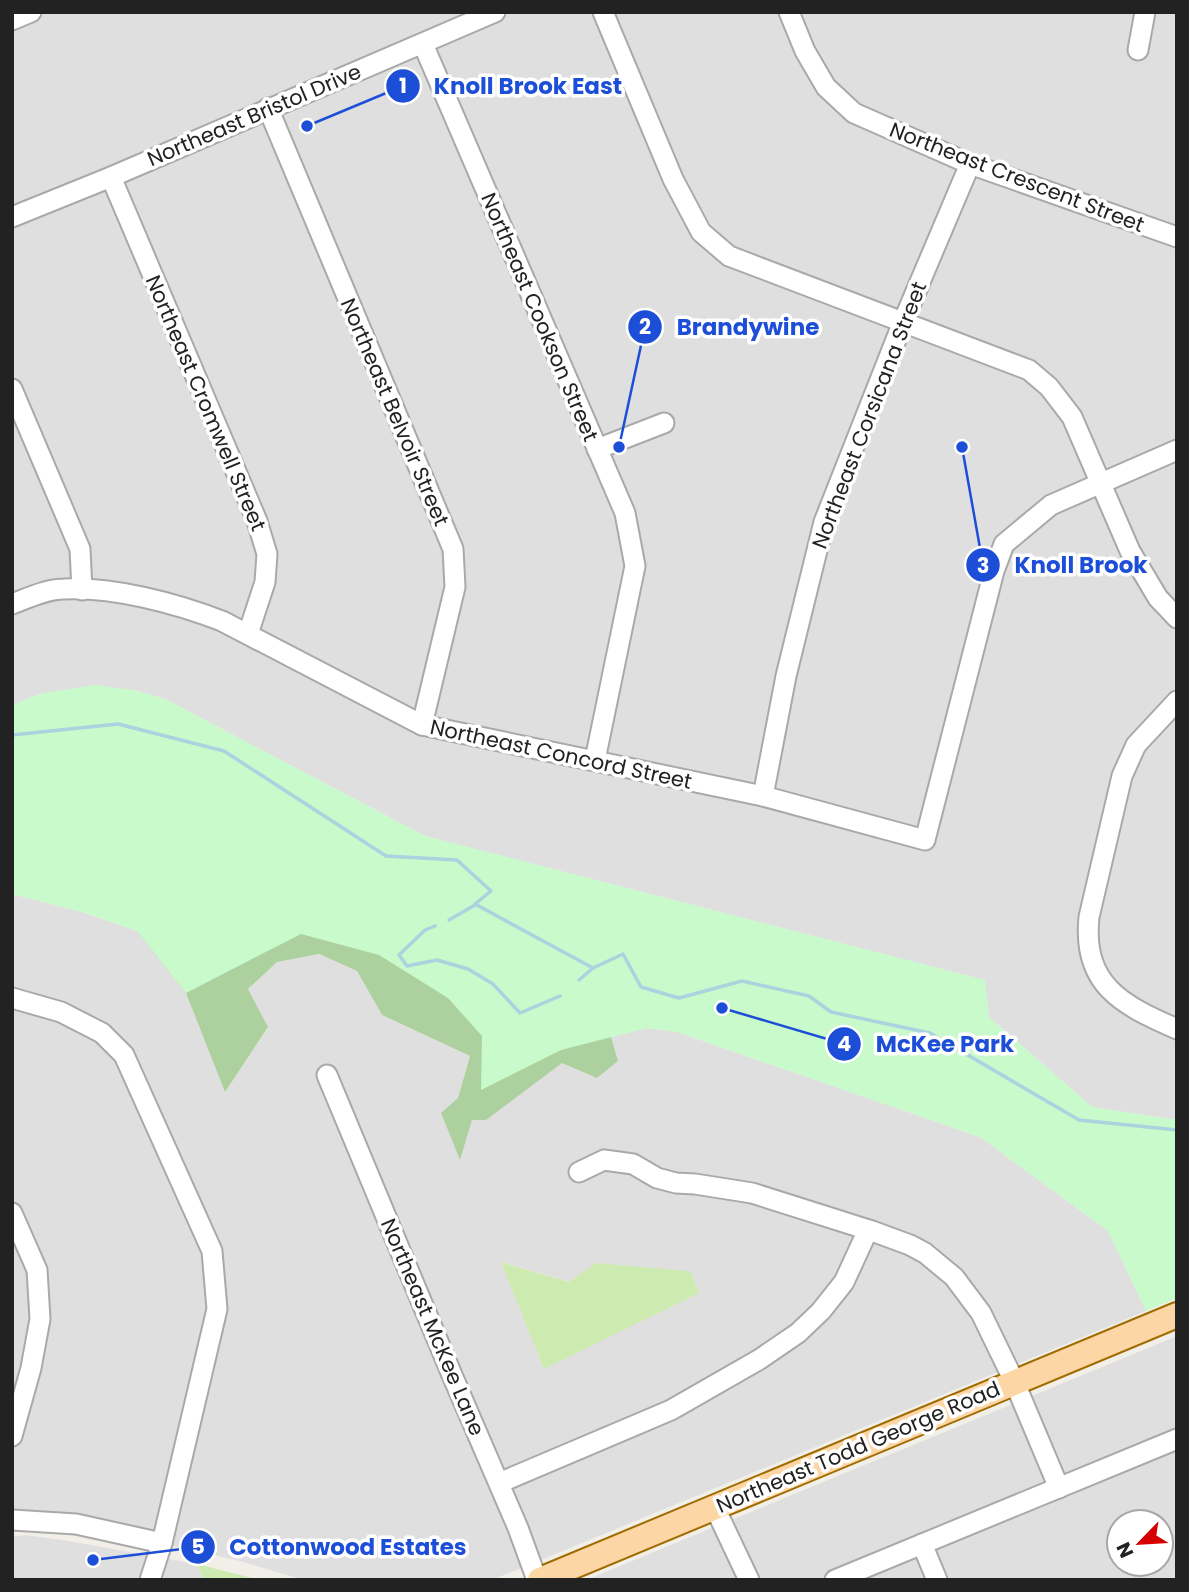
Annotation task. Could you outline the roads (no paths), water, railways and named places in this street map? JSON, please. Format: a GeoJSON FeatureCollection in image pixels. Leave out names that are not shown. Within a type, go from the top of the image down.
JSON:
{"type":"FeatureCollection","features":[{"type":"Feature","properties":{"kind":"main road","name":"Northeast Todd George Road"},"geometry":{"type":"LineString","coordinates":[[539,1580],[1177,1315]]}},
{"type":"Feature","properties":{"kind":"street"},"geometry":{"type":"LineString","coordinates":[[12,20],[31,12]]}},
{"type":"Feature","properties":{"kind":"street","name":"Northeast Bristol Drive"},"geometry":{"type":"LineString","coordinates":[[12,217],[495,12]]}},
{"type":"Feature","properties":{"kind":"street"},"geometry":{"type":"LineString","coordinates":[[603,12],[673,179],[701,232],[729,256],[1029,370],[1049,387],[1072,417],[1130,551],[1158,598],[1177,618]]}},
{"type":"Feature","properties":{"kind":"street","name":"Northeast Crescent Street"},"geometry":{"type":"LineString","coordinates":[[789,12],[805,51],[826,87],[854,113],[970,164],[1177,237]]}},
{"type":"Feature","properties":{"kind":"street"},"geometry":{"type":"LineString","coordinates":[[1138,50],[1144,12]]}},
{"type":"Feature","properties":{"kind":"street","name":"Northeast Cookson Street"},"geometry":{"type":"LineString","coordinates":[[423,44],[625,513],[635,566],[595,760]]}},
{"type":"Feature","properties":{"kind":"street","name":"Northeast Belvoir Street"},"geometry":{"type":"LineString","coordinates":[[268,108],[453,549],[455,587],[422,725]]}},
{"type":"Feature","properties":{"kind":"street","name":"Northeast Corsicana Street"},"geometry":{"type":"LineString","coordinates":[[763,796],[786,676],[824,522],[903,322],[970,164]]}},
{"type":"Feature","properties":{"kind":"street","name":"Northeast Cromwell Street"},"geometry":{"type":"LineString","coordinates":[[111,177],[257,521],[267,554],[265,582],[248,634]]}},
{"type":"Feature","properties":{"kind":"street"},"geometry":{"type":"LineString","coordinates":[[12,389],[80,549],[82,590]]}},
{"type":"Feature","properties":{"kind":"street"},"geometry":{"type":"LineString","coordinates":[[597,449],[664,423]]}},
{"type":"Feature","properties":{"kind":"street"},"geometry":{"type":"LineString","coordinates":[[1101,482],[1177,450]]}},
{"type":"Feature","properties":{"kind":"street","name":"Northeast Concord Street"},"geometry":{"type":"LineString","coordinates":[[12,604],[62,589],[145,597],[193,610],[248,634],[422,725],[763,796],[925,840],[994,571],[1004,544],[1051,505],[1101,482]]}},
{"type":"Feature","properties":{"kind":"street"},"geometry":{"type":"LineString","coordinates":[[1177,701],[1136,745],[1122,776],[1089,917],[1087,937],[1098,976],[1107,988],[1127,1005],[1177,1029]]}},
{"type":"Feature","properties":{"kind":"street"},"geometry":{"type":"LineString","coordinates":[[12,998],[61,1012],[102,1033],[124,1055],[212,1251],[218,1309],[162,1543],[150,1580]]}},
{"type":"Feature","properties":{"kind":"street","name":"Northeast McKee Lane"},"geometry":{"type":"LineString","coordinates":[[327,1075],[539,1580]]}},
{"type":"Feature","properties":{"kind":"street"},"geometry":{"type":"LineString","coordinates":[[579,1172],[604,1160],[633,1164],[667,1181],[752,1193],[910,1245],[941,1265],[954,1277],[981,1312],[1014,1381],[1059,1488]]}},
{"type":"Feature","properties":{"kind":"street"},"geometry":{"type":"LineString","coordinates":[[12,1213],[37,1270],[40,1319],[31,1368],[12,1436]]}},
{"type":"Feature","properties":{"kind":"street"},"geometry":{"type":"LineString","coordinates":[[499,1483],[671,1410],[760,1359],[798,1333],[821,1311],[844,1282],[868,1230]]}},
{"type":"Feature","properties":{"kind":"street"},"geometry":{"type":"LineString","coordinates":[[835,1580],[1177,1438]]}},
{"type":"Feature","properties":{"kind":"street"},"geometry":{"type":"LineString","coordinates":[[715,1508],[749,1580]]}},
{"type":"Feature","properties":{"kind":"street"},"geometry":{"type":"LineString","coordinates":[[12,1520],[76,1524],[162,1543]]}},
{"type":"Feature","properties":{"kind":"street"},"geometry":{"type":"LineString","coordinates":[[922,1544],[937,1580]]}},
{"type":"Feature","properties":{"kind":"waterway"},"geometry":{"type":"LineString","coordinates":[[12,735],[118,724],[224,751],[386,856],[457,860],[491,891],[475,904],[593,968],[623,954],[641,987],[679,998],[742,981],[809,996],[831,1012],[930,1033],[1079,1120],[1177,1130]]}},
{"type":"Feature","properties":{"kind":"waterway"},"geometry":{"type":"LineString","coordinates":[[449,920],[475,905]]}},
{"type":"Feature","properties":{"kind":"waterway"},"geometry":{"type":"LineString","coordinates":[[435,926],[425,930],[399,955],[407,966],[437,960],[468,969],[493,984],[520,1013],[560,996]]}},
{"type":"Feature","properties":{"kind":"waterway"},"geometry":{"type":"LineString","coordinates":[[579,980],[593,968]]}},
{"type":"Feature","properties":{"kind":"place","name":"Knoll Brook East"},"geometry":{"type":"Point","coordinates":[307,126]}},
{"type":"Feature","properties":{"kind":"place","name":"Brandywine"},"geometry":{"type":"Point","coordinates":[619,447]}},
{"type":"Feature","properties":{"kind":"place","name":"Knoll Brook"},"geometry":{"type":"Point","coordinates":[962,447]}},
{"type":"Feature","properties":{"kind":"place","name":"McKee Park"},"geometry":{"type":"Point","coordinates":[722,1008]}},
{"type":"Feature","properties":{"kind":"place","name":"Cottonwood Estates"},"geometry":{"type":"Point","coordinates":[93,1560]}}]}
